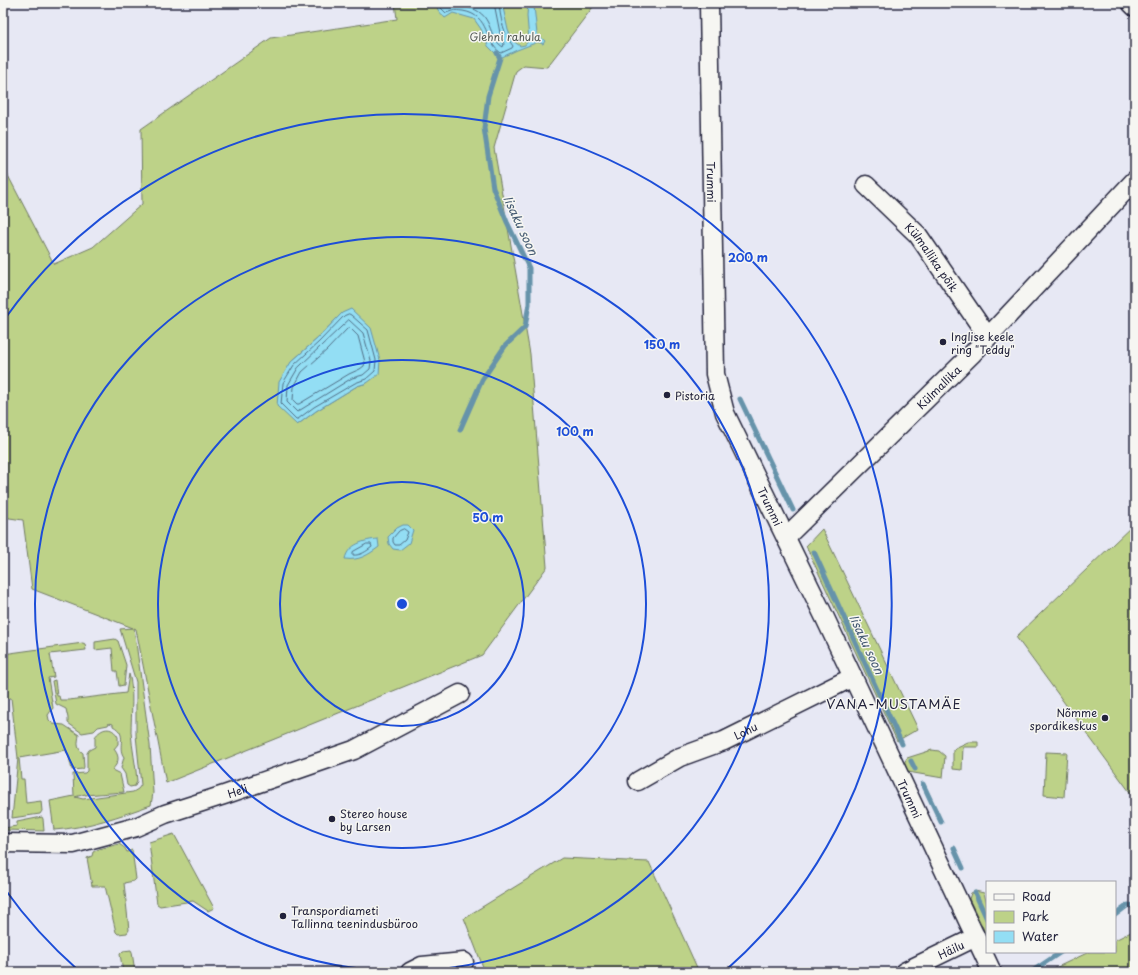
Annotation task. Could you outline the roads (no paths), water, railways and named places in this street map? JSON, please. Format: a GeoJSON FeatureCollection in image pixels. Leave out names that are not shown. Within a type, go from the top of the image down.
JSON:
{"type":"FeatureCollection","features":[{"type":"Feature","properties":{"kind":"street","name":"Trummi"},"geometry":{"type":"LineString","coordinates":[[709,3],[715,374],[725,413],[853,677],[992,972]]}},
{"type":"Feature","properties":{"kind":"street"},"geometry":{"type":"LineString","coordinates":[[1131,3],[1135,6]]}},
{"type":"Feature","properties":{"kind":"street","name":"Külmallika"},"geometry":{"type":"LineString","coordinates":[[786,537],[988,337],[1135,180]]}},
{"type":"Feature","properties":{"kind":"street","name":"Külmallika põik"},"geometry":{"type":"LineString","coordinates":[[866,185],[918,235],[988,337]]}},
{"type":"Feature","properties":{"kind":"street","name":"Lohu"},"geometry":{"type":"LineString","coordinates":[[638,781],[680,757],[724,741],[853,677]]}},
{"type":"Feature","properties":{"kind":"street","name":"Heli"},"geometry":{"type":"LineString","coordinates":[[3,843],[73,844],[136,827],[165,814],[354,750],[460,694]]}},
{"type":"Feature","properties":{"kind":"street","name":"Häilu"},"geometry":{"type":"LineString","coordinates":[[904,972],[976,937]]}},
{"type":"Feature","properties":{"kind":"street"},"geometry":{"type":"LineString","coordinates":[[410,972],[422,966],[464,962]]}},
{"type":"Feature","properties":{"kind":"water"},"geometry":{"type":"Polygon","coordinates":[[[436,3],[502,3],[508,30],[512,40],[520,46],[525,45],[529,40],[527,16],[528,3],[535,3],[537,34],[545,41],[543,44],[538,42],[500,58],[488,46],[481,29],[474,19],[453,13],[445,18],[438,10],[436,3]]]}},
{"type":"Feature","properties":{"kind":"water"},"geometry":{"type":"Polygon","coordinates":[[[351,309],[371,328],[380,360],[379,374],[367,383],[357,386],[316,411],[297,425],[277,406],[279,382],[291,362],[317,339],[342,313],[351,309]]]}},
{"type":"Feature","properties":{"kind":"water"},"geometry":{"type":"Polygon","coordinates":[[[403,525],[408,525],[413,530],[409,543],[400,550],[393,549],[389,544],[388,537],[397,528],[403,525]]]}},
{"type":"Feature","properties":{"kind":"water"},"geometry":{"type":"Polygon","coordinates":[[[378,539],[379,547],[371,553],[355,559],[345,559],[353,546],[368,540],[378,539]]]}},
{"type":"Feature","properties":{"kind":"waterway","name":"Iisaku soon"},"geometry":{"type":"LineString","coordinates":[[460,430],[482,380],[505,346],[525,327],[529,304],[529,268],[493,188],[484,128],[488,96],[500,58],[497,53]]}},
{"type":"Feature","properties":{"kind":"waterway","name":"Iisaku soon"},"geometry":{"type":"LineString","coordinates":[[740,399],[793,510]]}},
{"type":"Feature","properties":{"kind":"waterway","name":"Iisaku soon"},"geometry":{"type":"LineString","coordinates":[[814,552],[902,744]]}},
{"type":"Feature","properties":{"kind":"waterway","name":"Iisaku soon"},"geometry":{"type":"LineString","coordinates":[[911,761],[915,769]]}},
{"type":"Feature","properties":{"kind":"waterway","name":"Iisaku soon"},"geometry":{"type":"LineString","coordinates":[[923,784],[941,822]]}},
{"type":"Feature","properties":{"kind":"waterway","name":"Iisaku soon"},"geometry":{"type":"LineString","coordinates":[[954,848],[963,868]]}},
{"type":"Feature","properties":{"kind":"waterway","name":"Iisaku soon"},"geometry":{"type":"LineString","coordinates":[[975,893],[986,917]]}},
{"type":"Feature","properties":{"kind":"waterway","name":"Iisaku soon"},"geometry":{"type":"LineString","coordinates":[[1116,914],[1128,905],[1135,906]]}},
{"type":"Feature","properties":{"kind":"waterway","name":"Iisaku soon"},"geometry":{"type":"LineString","coordinates":[[1031,972],[1060,953]]}},
{"type":"Feature","properties":{"kind":"place","name":"Inglise keele ring \"Teddy\""},"geometry":{"type":"Point","coordinates":[943,342]}},
{"type":"Feature","properties":{"kind":"place","name":"Pistoria"},"geometry":{"type":"Point","coordinates":[667,395]}},
{"type":"Feature","properties":{"kind":"place","name":"Nõmme spordikeskus"},"geometry":{"type":"Point","coordinates":[1105,718]}},
{"type":"Feature","properties":{"kind":"place","name":"Stereo house by Larsen"},"geometry":{"type":"Point","coordinates":[332,819]}},
{"type":"Feature","properties":{"kind":"place","name":"Transpordiameti Tallinna teenindusbüroo"},"geometry":{"type":"Point","coordinates":[283,916]}},
{"type":"Feature","properties":{"kind":"district","name":"VANA-MUSTAMÄE"},"geometry":{"type":"Point","coordinates":[894,703]}},
{"type":"Feature","properties":{"kind":"park label","name":"Glehni rahula"},"geometry":{"type":"Point","coordinates":[505,36]}}]}
